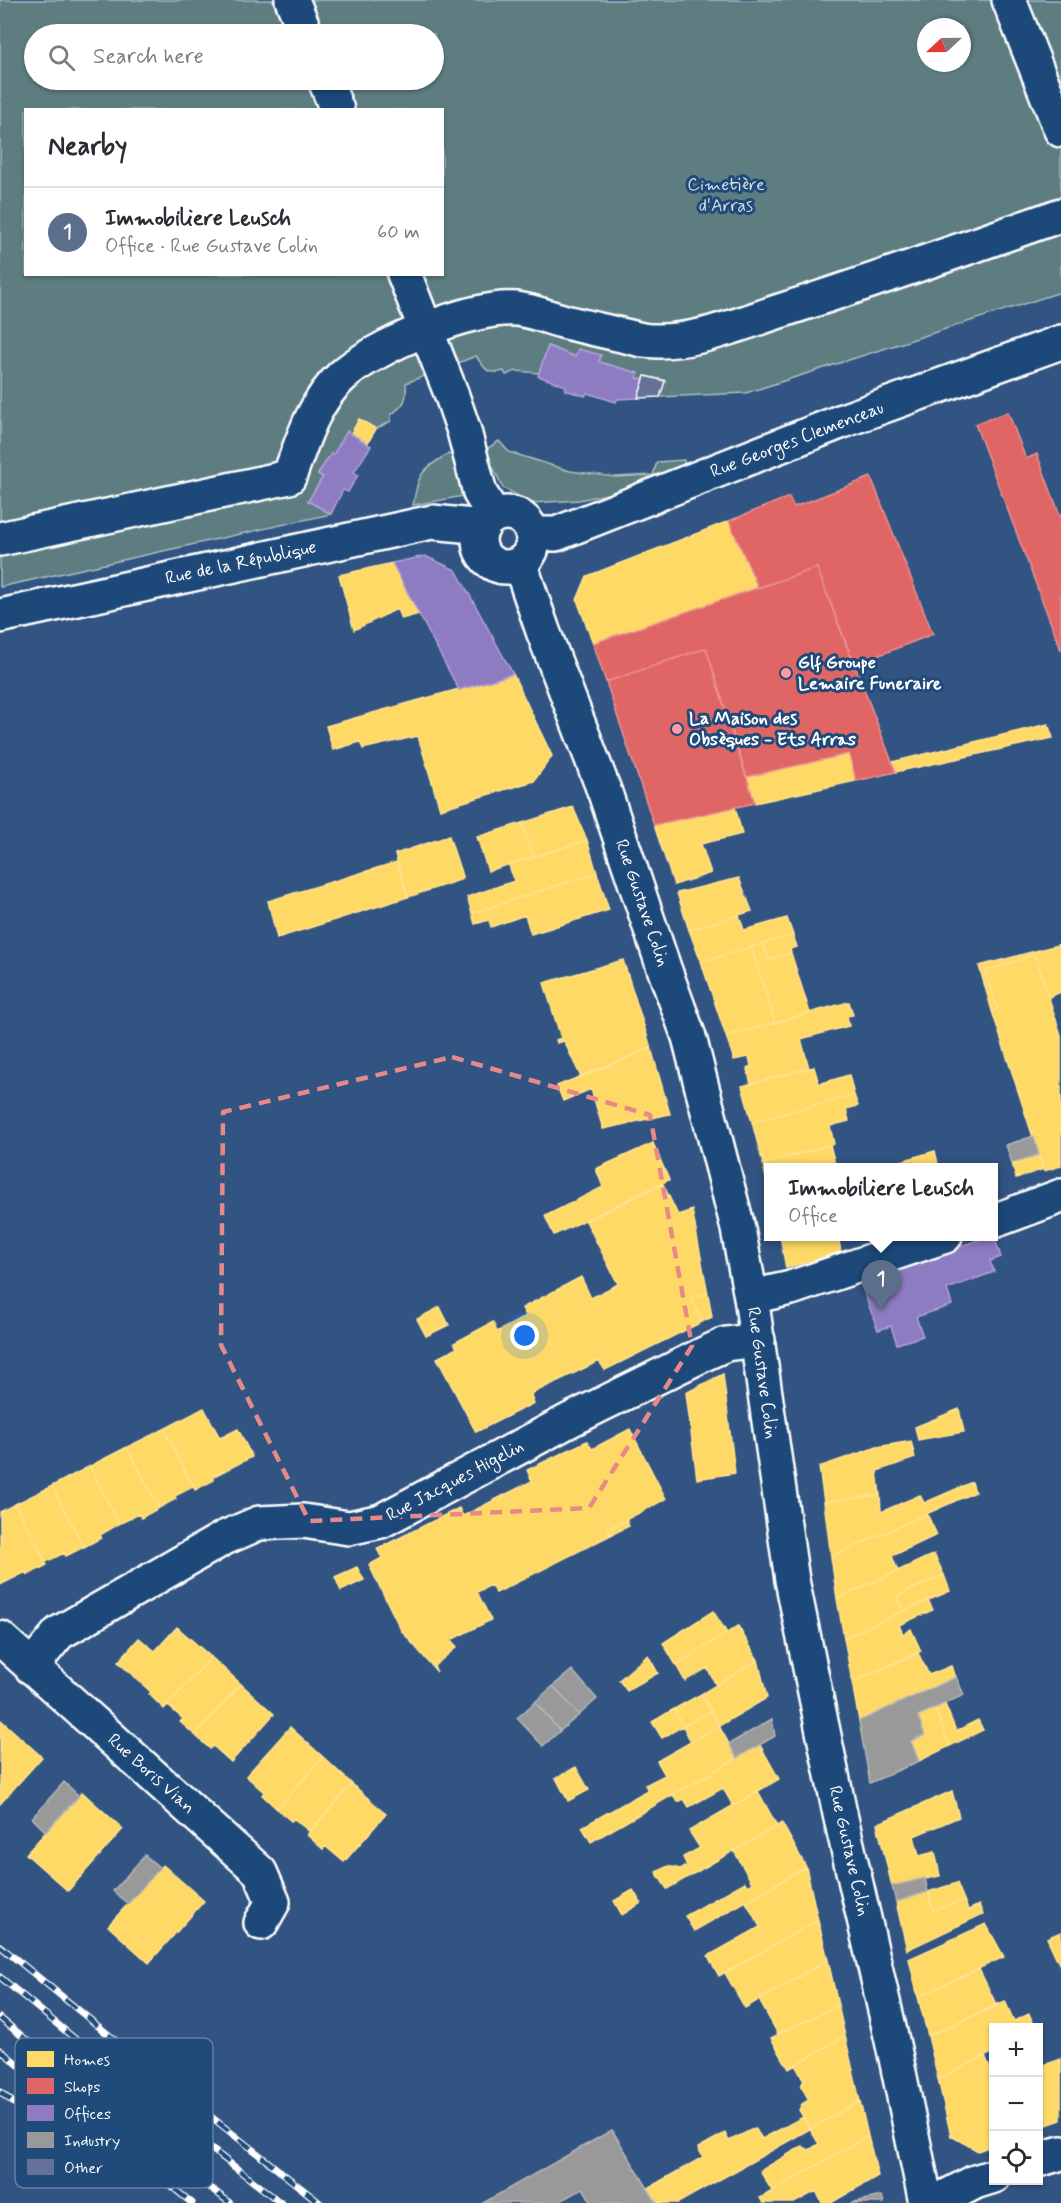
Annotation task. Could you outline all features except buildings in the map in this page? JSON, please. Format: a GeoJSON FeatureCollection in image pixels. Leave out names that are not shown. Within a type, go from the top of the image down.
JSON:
{"type":"FeatureCollection","features":[{"type":"Feature","properties":{"kind":"street"},"geometry":{"type":"LineString","coordinates":[[292,0],[302,24]]}},
{"type":"Feature","properties":{"kind":"street"},"geometry":{"type":"LineString","coordinates":[[1009,0],[1061,130]]}},
{"type":"Feature","properties":{"kind":"street"},"geometry":{"type":"LineString","coordinates":[[329,90],[336,108]]}},
{"type":"Feature","properties":{"kind":"street"},"geometry":{"type":"LineString","coordinates":[[0,539],[289,477],[307,428],[322,402],[341,377],[371,355],[426,329],[473,314],[517,309],[642,340],[662,342],[692,338],[814,300],[1061,215]]}},
{"type":"Feature","properties":{"kind":"street"},"geometry":{"type":"LineString","coordinates":[[405,276],[464,431],[488,521],[479,543],[483,554],[490,562],[501,567],[520,564],[531,552],[533,534],[529,524],[518,515],[506,513],[488,521]]}},
{"type":"Feature","properties":{"kind":"street","name":"Rue Georges Clemenceau"},"geometry":{"type":"LineString","coordinates":[[533,534],[556,534],[845,420],[1061,342]]}},
{"type":"Feature","properties":{"kind":"street","name":"Rue de la République"},"geometry":{"type":"LineString","coordinates":[[0,616],[432,522],[488,521]]}},
{"type":"Feature","properties":{"kind":"street","name":"Rue Gustave Colin"},"geometry":{"type":"LineString","coordinates":[[520,564],[605,793],[664,971],[689,1037],[737,1224],[758,1340],[792,1580],[840,1814],[927,2203]]}},
{"type":"Feature","properties":{"kind":"street"},"geometry":{"type":"LineString","coordinates":[[998,1219],[1061,1196]]}},
{"type":"Feature","properties":{"kind":"street"},"geometry":{"type":"LineString","coordinates":[[751,1297],[791,1288],[930,1241]]}},
{"type":"Feature","properties":{"kind":"street","name":"Rue Jacques Higelin"},"geometry":{"type":"LineString","coordinates":[[31,1667],[59,1634],[224,1538],[259,1522],[303,1521],[349,1528],[381,1521],[570,1420],[696,1358],[726,1344],[758,1340]]}},
{"type":"Feature","properties":{"kind":"street","name":"Rue Boris Vian"},"geometry":{"type":"LineString","coordinates":[[0,1638],[260,1872],[273,1902],[261,1923]]}},
{"type":"Feature","properties":{"kind":"street"},"geometry":{"type":"LineString","coordinates":[[1043,2158],[1061,2153]]}},
{"type":"Feature","properties":{"kind":"street"},"geometry":{"type":"LineString","coordinates":[[934,2203],[989,2177]]}},
{"type":"Feature","properties":{"kind":"highlighted area"},"geometry":{"type":"Polygon","coordinates":[[[452,1057],[650,1115],[692,1346],[589,1508],[309,1521],[221,1345],[223,1112],[452,1057]]]}},
{"type":"Feature","properties":{"kind":"green space","name":"Cimetière d'Arras"},"geometry":{"type":"Polygon","coordinates":[[[0,0],[1061,0],[1061,292],[746,393],[660,397],[665,380],[646,376],[644,379],[637,378],[638,373],[599,362],[601,355],[578,350],[575,357],[548,346],[539,373],[516,371],[506,375],[504,371],[487,370],[476,356],[406,383],[404,402],[391,415],[391,421],[376,429],[359,419],[351,434],[333,455],[331,454],[318,474],[323,477],[308,501],[331,514],[0,587],[0,0]]]}},
{"type":"Feature","properties":{"kind":"green space"},"geometry":{"type":"Polygon","coordinates":[[[499,441],[509,452],[570,471],[615,477],[653,475],[657,462],[684,460],[684,469],[635,488],[579,500],[532,503],[503,488],[485,450],[499,441]]]}},
{"type":"Feature","properties":{"kind":"green space"},"geometry":{"type":"Polygon","coordinates":[[[448,454],[455,457],[464,496],[413,505],[422,474],[448,454]]]}},
{"type":"Feature","properties":{"kind":"railway"},"geometry":{"type":"LineString","coordinates":[[0,1946],[113,2038]]}},
{"type":"Feature","properties":{"kind":"railway"},"geometry":{"type":"LineString","coordinates":[[0,1977],[74,2038]]}},
{"type":"Feature","properties":{"kind":"railway"},"geometry":{"type":"LineString","coordinates":[[0,2018],[24,2038]]}},
{"type":"Feature","properties":{"kind":"railway"},"geometry":{"type":"LineString","coordinates":[[0,2050],[15,2062]]}},
{"type":"Feature","properties":{"kind":"railway"},"geometry":{"type":"LineString","coordinates":[[0,2092],[15,2104]]}},
{"type":"Feature","properties":{"kind":"railway"},"geometry":{"type":"LineString","coordinates":[[213,2118],[320,2203]]}},
{"type":"Feature","properties":{"kind":"railway"},"geometry":{"type":"LineString","coordinates":[[213,2150],[281,2203]]}},
{"type":"Feature","properties":{"kind":"railway"},"geometry":{"type":"LineString","coordinates":[[173,2188],[192,2203]]}},
{"type":"Feature","properties":{"kind":"railway"},"geometry":{"type":"LineString","coordinates":[[211,2188],[230,2203]]}},
{"type":"Feature","properties":{"kind":"place","name":"Glf Groupe Lemaire Funeraire"},"geometry":{"type":"Point","coordinates":[786,673]}},
{"type":"Feature","properties":{"kind":"place","name":"La Maison des Obsèques - Ets Arras"},"geometry":{"type":"Point","coordinates":[677,729]}},
{"type":"Feature","properties":{"kind":"place","name":"Immobiliere Leusch"},"geometry":{"type":"Point","coordinates":[881,1310]}}]}
